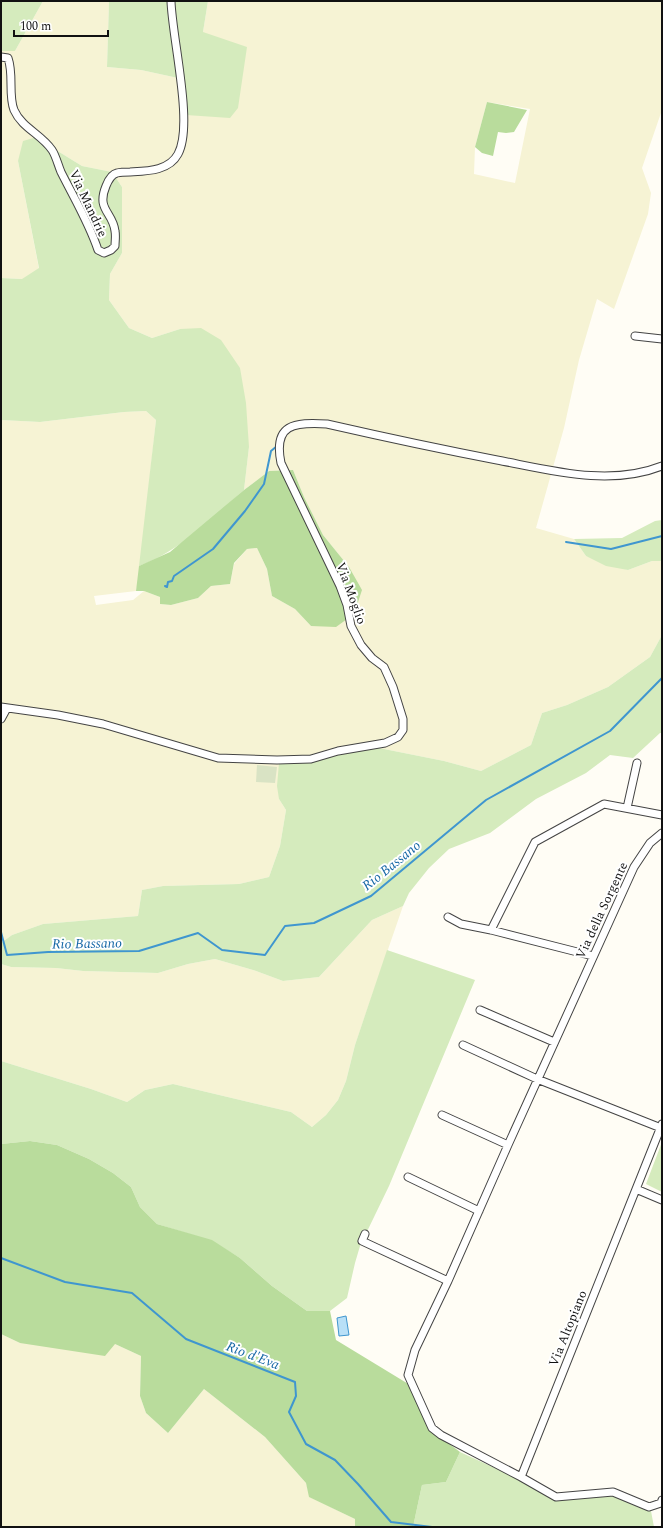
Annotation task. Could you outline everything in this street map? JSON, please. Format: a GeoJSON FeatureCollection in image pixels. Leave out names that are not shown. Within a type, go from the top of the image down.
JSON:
{"type":"FeatureCollection","features":[{"type":"Feature","properties":{"kind":"street","name":"Via Mandrie"},"geometry":{"type":"LineString","coordinates":[[1,57],[8,58],[10,64],[14,109],[22,123],[52,150],[60,170],[93,235],[98,250],[104,253],[111,250],[115,246],[115,230],[103,205],[102,196],[111,176],[117,173],[150,170],[164,167],[174,161],[179,153],[183,140],[184,112],[171,1]]}},
{"type":"Feature","properties":{"kind":"street"},"geometry":{"type":"LineString","coordinates":[[635,336],[662,339]]}},
{"type":"Feature","properties":{"kind":"street","name":"Via Moglio"},"geometry":{"type":"LineString","coordinates":[[4,708],[58,715],[103,724],[218,758],[277,760],[311,759],[338,751],[385,743],[398,737],[403,730],[403,719],[393,687],[384,667],[372,658],[361,645],[351,626],[347,605],[340,586],[281,463],[279,443],[281,436],[292,426],[308,423],[327,424],[439,449],[570,474],[608,476],[648,472],[662,466]]}},
{"type":"Feature","properties":{"kind":"street"},"geometry":{"type":"LineString","coordinates":[[1,719],[4,708]]}},
{"type":"Feature","properties":{"kind":"street"},"geometry":{"type":"LineString","coordinates":[[627,808],[637,763]]}},
{"type":"Feature","properties":{"kind":"street"},"geometry":{"type":"LineString","coordinates":[[492,930],[535,842],[604,804],[662,815]]}},
{"type":"Feature","properties":{"kind":"street","name":"Via della Sorgente"},"geometry":{"type":"LineString","coordinates":[[554,1042],[634,867],[650,843],[662,832]]}},
{"type":"Feature","properties":{"kind":"street"},"geometry":{"type":"LineString","coordinates":[[448,917],[461,924],[492,930],[593,956]]}},
{"type":"Feature","properties":{"kind":"street"},"geometry":{"type":"LineString","coordinates":[[480,1010],[554,1042],[448,1281],[415,1350],[408,1375],[432,1428],[441,1435],[556,1497],[614,1492],[649,1507],[660,1503],[662,1500]]}},
{"type":"Feature","properties":{"kind":"street","name":"Via Altopiano"},"geometry":{"type":"LineString","coordinates":[[463,1046],[537,1079],[661,1126],[521,1477]]}},
{"type":"Feature","properties":{"kind":"street"},"geometry":{"type":"LineString","coordinates":[[442,1115],[508,1145]]}},
{"type":"Feature","properties":{"kind":"street"},"geometry":{"type":"LineString","coordinates":[[408,1177],[478,1211]]}},
{"type":"Feature","properties":{"kind":"street"},"geometry":{"type":"LineString","coordinates":[[636,1189],[662,1200]]}},
{"type":"Feature","properties":{"kind":"street"},"geometry":{"type":"LineString","coordinates":[[365,1234],[362,1241],[448,1281]]}},
{"type":"Feature","properties":{"kind":"shaded area"},"geometry":{"type":"Polygon","coordinates":[[[43,1],[109,1],[107,67],[141,70],[178,78],[203,32],[208,1],[662,1],[662,110],[642,168],[651,193],[648,214],[614,309],[597,299],[579,360],[564,428],[536,528],[574,539],[586,556],[628,570],[652,561],[662,561],[662,635],[650,657],[608,687],[567,705],[542,713],[531,745],[481,771],[444,761],[379,748],[279,799],[286,810],[280,846],[269,877],[239,884],[163,886],[142,890],[138,916],[43,924],[12,935],[1,943],[1,420],[40,422],[124,412],[146,411],[156,420],[139,577],[136,591],[94,596],[96,605],[133,600],[144,591],[160,597],[160,604],[171,605],[198,598],[211,586],[230,584],[234,564],[247,549],[257,548],[267,569],[272,596],[295,609],[311,626],[349,567],[323,535],[304,497],[293,470],[269,471],[244,490],[249,447],[180,329],[152,338],[129,328],[109,300],[110,274],[122,253],[122,187],[112,172],[82,166],[56,150],[18,161],[39,269],[23,279],[1,278],[1,51],[15,51],[43,1]],[[487,102],[475,147],[474,174],[515,183],[530,109],[487,102]]]}},
{"type":"Feature","properties":{"kind":"shaded area"},"geometry":{"type":"Polygon","coordinates":[[[403,906],[355,1045],[346,1081],[338,1100],[326,1115],[312,1127],[291,1112],[173,1084],[145,1090],[127,1102],[91,1089],[1,1061],[1,964],[11,967],[158,973],[188,964],[215,959],[253,970],[283,981],[319,977],[372,920],[403,906]]]}},
{"type":"Feature","properties":{"kind":"shaded area"},"geometry":{"type":"Polygon","coordinates":[[[1,1334],[20,1343],[115,1344],[141,1356],[140,1396],[146,1413],[168,1433],[204,1389],[265,1437],[306,1483],[310,1497],[355,1519],[355,1527],[1,1527],[1,1334]]]}},
{"type":"Feature","properties":{"kind":"green space"},"geometry":{"type":"Polygon","coordinates":[[[1,1],[43,1],[15,51],[1,51],[1,1]]]}},
{"type":"Feature","properties":{"kind":"green space"},"geometry":{"type":"Polygon","coordinates":[[[109,1],[208,1],[203,32],[247,47],[238,108],[230,118],[186,115],[178,78],[141,70],[107,67],[109,1]]]}},
{"type":"Feature","properties":{"kind":"green space"},"geometry":{"type":"Polygon","coordinates":[[[487,102],[527,110],[514,132],[498,132],[493,156],[482,153],[475,147],[487,102]]]}},
{"type":"Feature","properties":{"kind":"green space"},"geometry":{"type":"Polygon","coordinates":[[[40,136],[56,150],[82,166],[112,172],[122,187],[122,253],[110,274],[109,300],[129,328],[152,338],[180,329],[201,328],[221,340],[240,368],[246,403],[249,447],[244,490],[182,543],[154,560],[139,566],[156,420],[146,411],[124,412],[40,422],[1,420],[1,278],[22,279],[39,268],[18,161],[23,141],[40,136]]]}},
{"type":"Feature","properties":{"kind":"green space"},"geometry":{"type":"Polygon","coordinates":[[[293,470],[304,497],[323,535],[349,567],[362,590],[354,614],[336,627],[311,626],[295,609],[272,596],[267,569],[257,548],[247,549],[234,563],[230,584],[211,586],[198,598],[171,605],[160,604],[160,597],[144,591],[136,591],[139,566],[170,552],[269,471],[293,470]]]}},
{"type":"Feature","properties":{"kind":"green space"},"geometry":{"type":"Polygon","coordinates":[[[662,520],[662,561],[652,561],[628,570],[606,566],[586,556],[574,539],[622,538],[655,521],[662,520]]]}},
{"type":"Feature","properties":{"kind":"green space"},"geometry":{"type":"Polygon","coordinates":[[[662,635],[662,733],[660,733],[633,758],[610,755],[586,773],[536,799],[490,833],[449,849],[429,868],[409,893],[403,906],[372,920],[319,977],[283,981],[253,970],[215,959],[188,964],[158,973],[11,967],[1,964],[1,943],[12,935],[43,924],[138,916],[142,890],[163,886],[239,884],[269,877],[280,846],[286,810],[279,799],[277,786],[279,763],[379,748],[444,761],[481,771],[531,745],[542,713],[567,705],[608,687],[650,657],[662,635]]]}},
{"type":"Feature","properties":{"kind":"green space"},"geometry":{"type":"Polygon","coordinates":[[[257,765],[277,767],[275,783],[256,782],[257,765]]]}},
{"type":"Feature","properties":{"kind":"green space"},"geometry":{"type":"Polygon","coordinates":[[[387,950],[475,980],[389,1186],[360,1246],[347,1298],[330,1311],[307,1311],[272,1286],[240,1258],[212,1241],[157,1224],[140,1207],[131,1187],[113,1173],[89,1159],[57,1145],[30,1141],[1,1144],[1,1061],[91,1089],[127,1102],[145,1090],[173,1084],[291,1112],[312,1127],[326,1115],[338,1100],[346,1081],[355,1045],[387,950]]]}},
{"type":"Feature","properties":{"kind":"green space"},"geometry":{"type":"Polygon","coordinates":[[[30,1141],[57,1145],[89,1159],[113,1173],[131,1187],[140,1207],[157,1224],[212,1240],[240,1258],[272,1286],[307,1311],[330,1311],[336,1340],[410,1385],[431,1430],[460,1452],[446,1482],[422,1485],[413,1527],[355,1527],[355,1519],[309,1497],[306,1483],[265,1437],[204,1389],[168,1433],[146,1413],[140,1396],[141,1356],[115,1344],[105,1356],[20,1343],[1,1334],[1,1144],[30,1141]]]}},
{"type":"Feature","properties":{"kind":"green space"},"geometry":{"type":"Polygon","coordinates":[[[662,1142],[662,1192],[646,1184],[662,1142]]]}},
{"type":"Feature","properties":{"kind":"green space"},"geometry":{"type":"Polygon","coordinates":[[[460,1452],[560,1498],[608,1492],[651,1511],[654,1527],[413,1527],[422,1485],[446,1482],[460,1452]]]}},
{"type":"Feature","properties":{"kind":"water"},"geometry":{"type":"Polygon","coordinates":[[[346,1316],[349,1335],[339,1336],[337,1318],[346,1316]]]}},
{"type":"Feature","properties":{"kind":"waterway"},"geometry":{"type":"LineString","coordinates":[[165,586],[167,587],[168,582],[172,581],[174,576],[213,549],[245,511],[264,484],[271,451],[277,446]]}},
{"type":"Feature","properties":{"kind":"waterway"},"geometry":{"type":"LineString","coordinates":[[566,542],[611,549],[662,536]]}},
{"type":"Feature","properties":{"kind":"waterway","name":"Rio Bassano"},"geometry":{"type":"LineString","coordinates":[[1,932],[7,955],[48,952],[139,951],[198,933],[222,950],[265,955],[285,926],[314,923],[371,896],[486,800],[610,731],[662,678]]}},
{"type":"Feature","properties":{"kind":"waterway","name":"Rio d'Eva"},"geometry":{"type":"LineString","coordinates":[[1,1258],[65,1282],[132,1293],[186,1339],[295,1382],[296,1396],[289,1412],[306,1444],[335,1460],[391,1522],[432,1527]]}}]}
